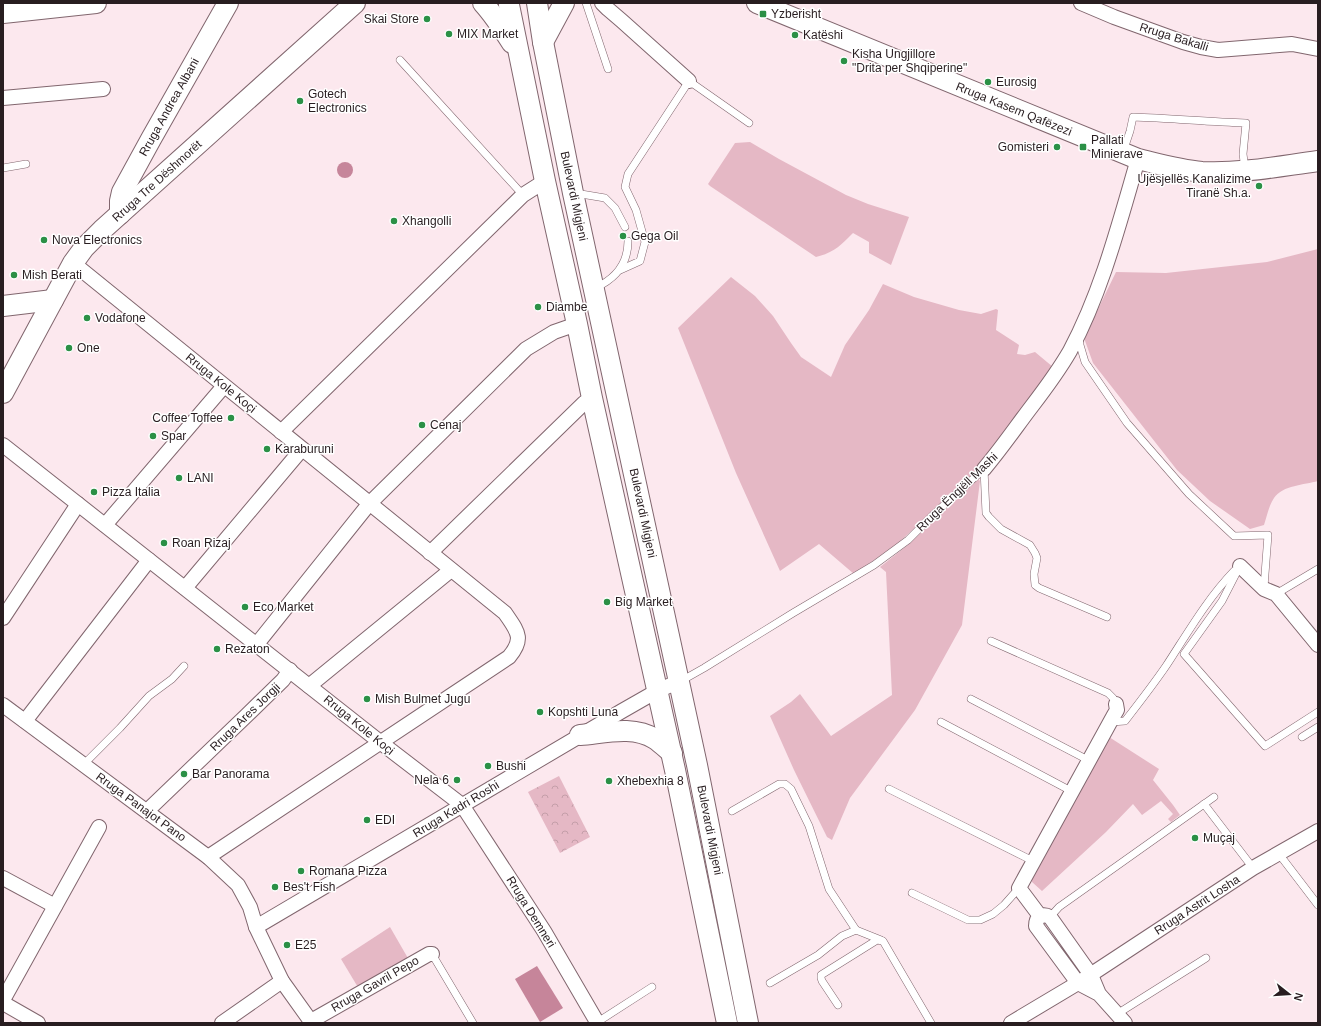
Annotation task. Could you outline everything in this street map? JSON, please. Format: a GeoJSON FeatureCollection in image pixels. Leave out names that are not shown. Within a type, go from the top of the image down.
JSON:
{"type":"FeatureCollection","features":[{"type":"Feature","properties":{"kind":"main road"},"geometry":{"type":"LineString","coordinates":[[14,9],[96,3]]}},
{"type":"Feature","properties":{"kind":"main road","name":"Rruga Andrea Albani"},"geometry":{"type":"LineString","coordinates":[[120,214],[122,192],[228,3]]}},
{"type":"Feature","properties":{"kind":"main road","name":"Rruga Tre Dëshmorët"},"geometry":{"type":"LineString","coordinates":[[3,393],[73,263],[84,248],[355,3]]}},
{"type":"Feature","properties":{"kind":"main road"},"geometry":{"type":"LineString","coordinates":[[483,3],[491,11],[503,28],[521,65]]}},
{"type":"Feature","properties":{"kind":"main road"},"geometry":{"type":"LineString","coordinates":[[507,4],[518,7],[536,3]]}},
{"type":"Feature","properties":{"kind":"main road","name":"Bulevardi Migjeni"},"geometry":{"type":"LineString","coordinates":[[536,3],[593,289],[698,765],[748,1023]]}},
{"type":"Feature","properties":{"kind":"main road"},"geometry":{"type":"LineString","coordinates":[[543,42],[564,3]]}},
{"type":"Feature","properties":{"kind":"main road","name":"Bulevardi Migjeni"},"geometry":{"type":"LineString","coordinates":[[507,4],[545,181],[578,324],[592,398],[672,753],[727,1023]]}},
{"type":"Feature","properties":{"kind":"main road","name":"Rruga Kasem Qafëzezi"},"geometry":{"type":"LineString","coordinates":[[768,5],[1130,156],[1201,172],[1246,171],[1318,161]]}},
{"type":"Feature","properties":{"kind":"main road"},"geometry":{"type":"LineString","coordinates":[[3,306],[53,300]]}},
{"type":"Feature","properties":{"kind":"main road"},"geometry":{"type":"LineString","coordinates":[[580,735],[632,730],[645,733],[672,753]]}},
{"type":"Feature","properties":{"kind":"street"},"geometry":{"type":"LineString","coordinates":[[602,3],[689,81]]}},
{"type":"Feature","properties":{"kind":"street","name":"Rruga Bakalli"},"geometry":{"type":"LineString","coordinates":[[1081,3],[1114,17],[1201,47],[1218,50],[1292,44],[1318,49]]}},
{"type":"Feature","properties":{"kind":"street"},"geometry":{"type":"LineString","coordinates":[[3,98],[103,89]]}},
{"type":"Feature","properties":{"kind":"street","name":"Rruga Ëngjëll Mashi"},"geometry":{"type":"LineString","coordinates":[[984,469],[1043,392],[1069,352],[1079,332],[1108,260],[1130,156]]}},
{"type":"Feature","properties":{"kind":"street"},"geometry":{"type":"LineString","coordinates":[[281,432],[523,195],[545,181]]}},
{"type":"Feature","properties":{"kind":"street","name":"Rruga Kole Koçi"},"geometry":{"type":"LineString","coordinates":[[73,263],[505,614],[516,630],[518,644],[516,649],[509,657],[380,742]]}},
{"type":"Feature","properties":{"kind":"street"},"geometry":{"type":"LineString","coordinates":[[257,644],[369,504],[526,349],[554,332],[578,324]]}},
{"type":"Feature","properties":{"kind":"street"},"geometry":{"type":"LineString","coordinates":[[105,525],[224,386]]}},
{"type":"Feature","properties":{"kind":"street"},"geometry":{"type":"LineString","coordinates":[[430,553],[592,398]]}},
{"type":"Feature","properties":{"kind":"street","name":"Rruga Kole Koçi"},"geometry":{"type":"LineString","coordinates":[[3,445],[462,806]]}},
{"type":"Feature","properties":{"kind":"street"},"geometry":{"type":"LineString","coordinates":[[185,588],[302,449]]}},
{"type":"Feature","properties":{"kind":"street"},"geometry":{"type":"LineString","coordinates":[[3,618],[78,504]]}},
{"type":"Feature","properties":{"kind":"street"},"geometry":{"type":"LineString","coordinates":[[25,721],[149,560]]}},
{"type":"Feature","properties":{"kind":"street"},"geometry":{"type":"LineString","coordinates":[[1240,566],[1270,592],[1318,645]]}},
{"type":"Feature","properties":{"kind":"street"},"geometry":{"type":"LineString","coordinates":[[309,686],[451,570]]}},
{"type":"Feature","properties":{"kind":"street","name":"Rruga Ares Jorgji"},"geometry":{"type":"LineString","coordinates":[[147,812],[283,680],[290,670]]}},
{"type":"Feature","properties":{"kind":"street","name":"Rruga Ëngjëll Mashi"},"geometry":{"type":"LineString","coordinates":[[657,691],[680,681]]}},
{"type":"Feature","properties":{"kind":"street","name":"Rruga Kadri Roshi"},"geometry":{"type":"LineString","coordinates":[[256,927],[657,691]]}},
{"type":"Feature","properties":{"kind":"street"},"geometry":{"type":"LineString","coordinates":[[1099,994],[1091,974],[1045,917],[1019,888],[1117,710],[1116,704]]}},
{"type":"Feature","properties":{"kind":"street","name":"Rruga Panajot Pano"},"geometry":{"type":"LineString","coordinates":[[3,705],[208,857],[238,885],[250,907],[256,927],[282,981],[312,1022]]}},
{"type":"Feature","properties":{"kind":"street"},"geometry":{"type":"LineString","coordinates":[[208,857],[380,742]]}},
{"type":"Feature","properties":{"kind":"street","name":"Rruga Demneri"},"geometry":{"type":"LineString","coordinates":[[462,806],[544,931],[596,1022]]}},
{"type":"Feature","properties":{"kind":"street"},"geometry":{"type":"LineString","coordinates":[[38,1023],[3,1001],[100,827]]}},
{"type":"Feature","properties":{"kind":"street","name":"Rruga Astrit Losha"},"geometry":{"type":"LineString","coordinates":[[1011,1023],[1078,983],[1253,868],[1318,831]]}},
{"type":"Feature","properties":{"kind":"street"},"geometry":{"type":"LineString","coordinates":[[3,878],[55,906]]}},
{"type":"Feature","properties":{"kind":"street"},"geometry":{"type":"LineString","coordinates":[[1045,917],[1036,921],[1036,926],[1078,983],[1099,994],[1121,1018]]}},
{"type":"Feature","properties":{"kind":"street","name":"Rruga Gavril Pepo"},"geometry":{"type":"LineString","coordinates":[[312,1022],[429,954],[432,954]]}},
{"type":"Feature","properties":{"kind":"street"},"geometry":{"type":"LineString","coordinates":[[222,1023],[282,981]]}},
{"type":"Feature","properties":{"kind":"lane"},"geometry":{"type":"LineString","coordinates":[[586,3],[608,69]]}},
{"type":"Feature","properties":{"kind":"lane"},"geometry":{"type":"LineString","coordinates":[[400,60],[523,195]]}},
{"type":"Feature","properties":{"kind":"lane"},"geometry":{"type":"LineString","coordinates":[[593,289],[604,284],[620,270],[640,261],[645,242],[636,210],[625,187],[628,174],[689,81],[749,123]]}},
{"type":"Feature","properties":{"kind":"lane"},"geometry":{"type":"LineString","coordinates":[[1130,156],[1130,131],[1133,117],[1246,123],[1243,154],[1246,171]]}},
{"type":"Feature","properties":{"kind":"lane"},"geometry":{"type":"LineString","coordinates":[[3,168],[26,164]]}},
{"type":"Feature","properties":{"kind":"lane"},"geometry":{"type":"LineString","coordinates":[[573,193],[605,198],[615,208],[625,227]]}},
{"type":"Feature","properties":{"kind":"lane"},"geometry":{"type":"LineString","coordinates":[[620,270],[628,251],[628,242]]}},
{"type":"Feature","properties":{"kind":"lane"},"geometry":{"type":"LineString","coordinates":[[1079,332],[1080,345],[1085,362],[1089,368],[1127,423],[1189,494],[1234,536],[1268,535],[1270,592],[1318,569]]}},
{"type":"Feature","properties":{"kind":"lane"},"geometry":{"type":"LineString","coordinates":[[984,469],[986,513],[1001,529],[1030,545],[1037,558],[1034,574],[1035,585],[1107,618]]}},
{"type":"Feature","properties":{"kind":"lane","name":"Rruga Ëngjëll Mashi"},"geometry":{"type":"LineString","coordinates":[[680,681],[874,565],[908,540],[933,515],[984,469]]}},
{"type":"Feature","properties":{"kind":"lane"},"geometry":{"type":"LineString","coordinates":[[1240,566],[1222,601],[1184,654],[1265,746],[1318,712]]}},
{"type":"Feature","properties":{"kind":"lane"},"geometry":{"type":"LineString","coordinates":[[1110,722],[1125,721],[1165,668],[1192,625],[1223,582],[1240,566]]}},
{"type":"Feature","properties":{"kind":"lane"},"geometry":{"type":"LineString","coordinates":[[991,641],[1108,693],[1116,704]]}},
{"type":"Feature","properties":{"kind":"lane"},"geometry":{"type":"LineString","coordinates":[[84,764],[149,696],[172,679],[184,666]]}},
{"type":"Feature","properties":{"kind":"lane"},"geometry":{"type":"LineString","coordinates":[[971,699],[1090,761]]}},
{"type":"Feature","properties":{"kind":"lane"},"geometry":{"type":"LineString","coordinates":[[941,722],[1073,792]]}},
{"type":"Feature","properties":{"kind":"lane"},"geometry":{"type":"LineString","coordinates":[[1302,737],[1318,727]]}},
{"type":"Feature","properties":{"kind":"lane"},"geometry":{"type":"LineString","coordinates":[[732,811],[779,784],[785,784],[791,789],[809,826],[830,889],[856,930],[883,941],[931,1023]]}},
{"type":"Feature","properties":{"kind":"lane"},"geometry":{"type":"LineString","coordinates":[[889,789],[1033,861]]}},
{"type":"Feature","properties":{"kind":"lane"},"geometry":{"type":"LineString","coordinates":[[1045,917],[1214,797]]}},
{"type":"Feature","properties":{"kind":"lane"},"geometry":{"type":"LineString","coordinates":[[1204,804],[1253,868]]}},
{"type":"Feature","properties":{"kind":"lane"},"geometry":{"type":"LineString","coordinates":[[1279,854],[1318,905]]}},
{"type":"Feature","properties":{"kind":"lane"},"geometry":{"type":"LineString","coordinates":[[912,893],[968,920],[980,920],[993,914],[1004,905],[1019,888]]}},
{"type":"Feature","properties":{"kind":"lane"},"geometry":{"type":"LineString","coordinates":[[770,983],[818,956],[842,936],[856,930]]}},
{"type":"Feature","properties":{"kind":"lane"},"geometry":{"type":"LineString","coordinates":[[838,1006],[822,981],[822,975],[877,940],[881,940]]}},
{"type":"Feature","properties":{"kind":"lane","name":"Rruga Gavril Pepo"},"geometry":{"type":"LineString","coordinates":[[432,954],[473,1023]]}},
{"type":"Feature","properties":{"kind":"lane"},"geometry":{"type":"LineString","coordinates":[[1121,1018],[1206,958]]}},
{"type":"Feature","properties":{"kind":"lane"},"geometry":{"type":"LineString","coordinates":[[596,1022],[652,987]]}},
{"type":"Feature","properties":{"kind":"green space"},"geometry":{"type":"Polygon","coordinates":[[[750,142],[846,195],[868,204],[909,217],[891,265],[869,253],[869,242],[853,233],[837,248],[816,257],[710,186],[708,184],[735,143],[750,142]]]}},
{"type":"Feature","properties":{"kind":"green space"},"geometry":{"type":"Polygon","coordinates":[[[1318,249],[1318,481],[1283,490],[1274,498],[1264,525],[1250,529],[1210,501],[1177,470],[1093,363],[1084,338],[1116,272],[1166,273],[1267,262],[1318,249]]]}},
{"type":"Feature","properties":{"kind":"green space"},"geometry":{"type":"Polygon","coordinates":[[[731,277],[755,296],[773,316],[801,357],[831,377],[845,345],[869,310],[883,284],[914,297],[959,310],[981,314],[996,309],[998,310],[996,330],[1019,345],[1017,354],[1025,355],[1035,352],[1053,367],[973,474],[896,545],[854,574],[819,544],[780,571],[736,473],[678,328],[731,277]]]}},
{"type":"Feature","properties":{"kind":"green space"},"geometry":{"type":"Polygon","coordinates":[[[978,479],[980,481],[962,625],[915,710],[850,798],[832,840],[827,837],[794,770],[770,716],[800,694],[831,736],[892,695],[886,572],[880,567],[909,544],[978,479]]]}},
{"type":"Feature","properties":{"kind":"green space"},"geometry":{"type":"Polygon","coordinates":[[[1109,737],[1159,769],[1153,780],[1180,815],[1171,822],[1168,819],[1173,814],[1161,801],[1142,815],[1133,804],[1106,832],[1042,891],[1032,882],[1031,870],[1109,737]]]}},
{"type":"Feature","properties":{"kind":"green space"},"geometry":{"type":"Polygon","coordinates":[[[559,776],[590,837],[560,853],[528,792],[559,776]]]}},
{"type":"Feature","properties":{"kind":"green space"},"geometry":{"type":"Polygon","coordinates":[[[390,927],[409,960],[359,989],[341,959],[390,927]]]}},
{"type":"Feature","properties":{"kind":"shaded area"},"geometry":{"type":"Polygon","coordinates":[[[345,162],[351,164],[353,170],[351,176],[345,178],[339,176],[337,170],[339,164],[345,162]]]}},
{"type":"Feature","properties":{"kind":"shaded area"},"geometry":{"type":"Polygon","coordinates":[[[537,966],[563,1008],[540,1022],[515,979],[537,966]]]}},
{"type":"Feature","properties":{"kind":"place","name":"Yzberisht"},"geometry":{"type":"Point","coordinates":[763,14]}},
{"type":"Feature","properties":{"kind":"place","name":"Skai Store"},"geometry":{"type":"Point","coordinates":[427,19]}},
{"type":"Feature","properties":{"kind":"place","name":"MIX Market"},"geometry":{"type":"Point","coordinates":[449,34]}},
{"type":"Feature","properties":{"kind":"place","name":"Katëshi"},"geometry":{"type":"Point","coordinates":[795,35]}},
{"type":"Feature","properties":{"kind":"place","name":"Kisha Ungjillore \"Drita per Shqiperine\""},"geometry":{"type":"Point","coordinates":[844,61]}},
{"type":"Feature","properties":{"kind":"place","name":"Eurosig"},"geometry":{"type":"Point","coordinates":[988,82]}},
{"type":"Feature","properties":{"kind":"place","name":"Gotech Electronics"},"geometry":{"type":"Point","coordinates":[300,101]}},
{"type":"Feature","properties":{"kind":"place","name":"Gomisteri"},"geometry":{"type":"Point","coordinates":[1057,147]}},
{"type":"Feature","properties":{"kind":"place","name":"Pallati Minierave"},"geometry":{"type":"Point","coordinates":[1083,147]}},
{"type":"Feature","properties":{"kind":"place","name":"Ujësjellës Kanalizime Tiranë Sh.a."},"geometry":{"type":"Point","coordinates":[1259,186]}},
{"type":"Feature","properties":{"kind":"place","name":"Xhangolli"},"geometry":{"type":"Point","coordinates":[394,221]}},
{"type":"Feature","properties":{"kind":"place","name":"Gega Oil"},"geometry":{"type":"Point","coordinates":[623,236]}},
{"type":"Feature","properties":{"kind":"place","name":"Nova Electronics"},"geometry":{"type":"Point","coordinates":[44,240]}},
{"type":"Feature","properties":{"kind":"place","name":"Mish Berati"},"geometry":{"type":"Point","coordinates":[14,275]}},
{"type":"Feature","properties":{"kind":"place","name":"Diambe"},"geometry":{"type":"Point","coordinates":[538,307]}},
{"type":"Feature","properties":{"kind":"place","name":"Vodafone"},"geometry":{"type":"Point","coordinates":[87,318]}},
{"type":"Feature","properties":{"kind":"place","name":"One"},"geometry":{"type":"Point","coordinates":[69,348]}},
{"type":"Feature","properties":{"kind":"place","name":"Coffee Toffee"},"geometry":{"type":"Point","coordinates":[231,418]}},
{"type":"Feature","properties":{"kind":"place","name":"Cenaj"},"geometry":{"type":"Point","coordinates":[422,425]}},
{"type":"Feature","properties":{"kind":"place","name":"Spar"},"geometry":{"type":"Point","coordinates":[153,436]}},
{"type":"Feature","properties":{"kind":"place","name":"Karaburuni"},"geometry":{"type":"Point","coordinates":[267,449]}},
{"type":"Feature","properties":{"kind":"place","name":"LANI"},"geometry":{"type":"Point","coordinates":[179,478]}},
{"type":"Feature","properties":{"kind":"place","name":"Pizza Italia"},"geometry":{"type":"Point","coordinates":[94,492]}},
{"type":"Feature","properties":{"kind":"place","name":"Roan Rizaj"},"geometry":{"type":"Point","coordinates":[164,543]}},
{"type":"Feature","properties":{"kind":"place","name":"Big Market"},"geometry":{"type":"Point","coordinates":[607,602]}},
{"type":"Feature","properties":{"kind":"place","name":"Eco Market"},"geometry":{"type":"Point","coordinates":[245,607]}},
{"type":"Feature","properties":{"kind":"place","name":"Rezaton"},"geometry":{"type":"Point","coordinates":[217,649]}},
{"type":"Feature","properties":{"kind":"place","name":"Mish Bulmet Jugu"},"geometry":{"type":"Point","coordinates":[367,699]}},
{"type":"Feature","properties":{"kind":"place","name":"Kopshti Luna"},"geometry":{"type":"Point","coordinates":[540,712]}},
{"type":"Feature","properties":{"kind":"place","name":"Bushi"},"geometry":{"type":"Point","coordinates":[488,766]}},
{"type":"Feature","properties":{"kind":"place","name":"Bar Panorama"},"geometry":{"type":"Point","coordinates":[184,774]}},
{"type":"Feature","properties":{"kind":"place","name":"Nela 6"},"geometry":{"type":"Point","coordinates":[457,780]}},
{"type":"Feature","properties":{"kind":"place","name":"Xhebexhia 8"},"geometry":{"type":"Point","coordinates":[609,781]}},
{"type":"Feature","properties":{"kind":"place","name":"EDI"},"geometry":{"type":"Point","coordinates":[367,820]}},
{"type":"Feature","properties":{"kind":"place","name":"Muçaj"},"geometry":{"type":"Point","coordinates":[1195,838]}},
{"type":"Feature","properties":{"kind":"place","name":"Romana Pizza"},"geometry":{"type":"Point","coordinates":[301,871]}},
{"type":"Feature","properties":{"kind":"place","name":"Bes't Fish"},"geometry":{"type":"Point","coordinates":[275,887]}},
{"type":"Feature","properties":{"kind":"place","name":"E25"},"geometry":{"type":"Point","coordinates":[287,945]}}]}
